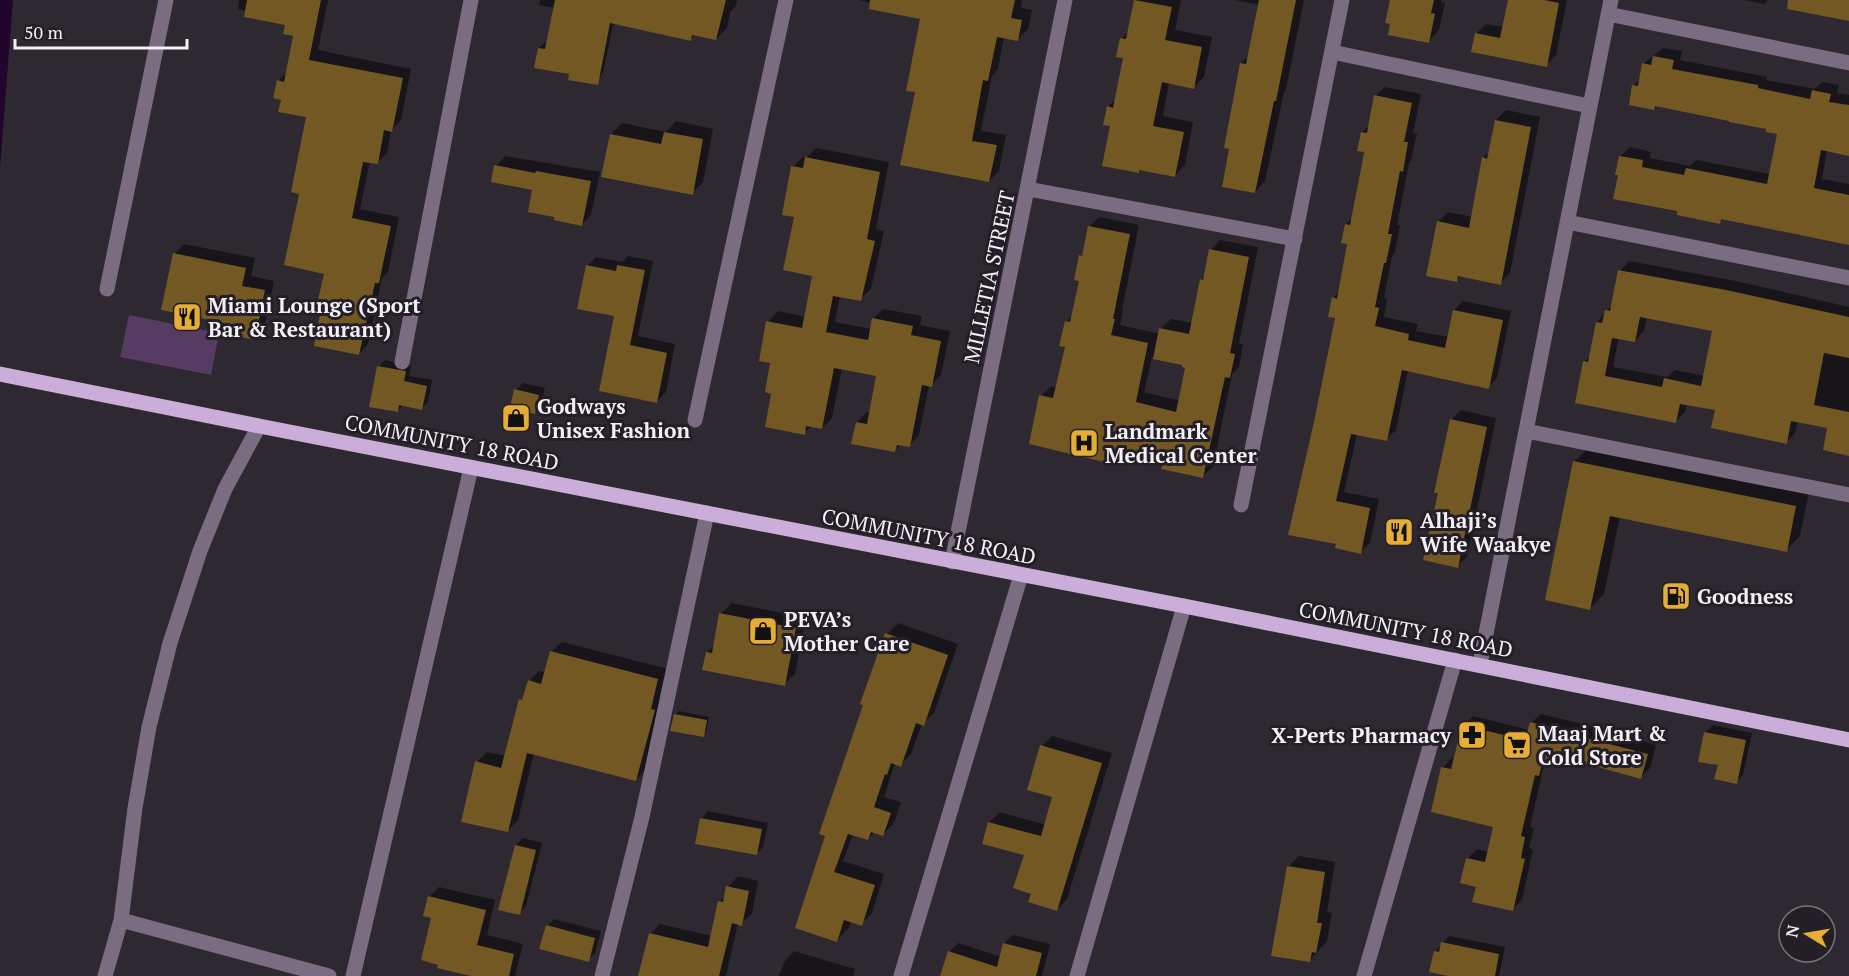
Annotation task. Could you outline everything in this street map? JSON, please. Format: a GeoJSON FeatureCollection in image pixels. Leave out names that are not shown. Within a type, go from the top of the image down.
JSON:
{"type":"FeatureCollection","features":[{"type":"Feature","properties":{"kind":"main road","name":"COMMUNITY 18 ROAD"},"geometry":{"type":"LineString","coordinates":[[0,374],[1480,664],[1849,740]]}},
{"type":"Feature","properties":{"kind":"street"},"geometry":{"type":"LineString","coordinates":[[107,289],[166,0]]}},
{"type":"Feature","properties":{"kind":"street"},"geometry":{"type":"LineString","coordinates":[[402,362],[471,0]]}},
{"type":"Feature","properties":{"kind":"street"},"geometry":{"type":"LineString","coordinates":[[695,420],[786,0]]}},
{"type":"Feature","properties":{"kind":"street","name":"MILLETIA STREET"},"geometry":{"type":"LineString","coordinates":[[952,562],[1065,0]]}},
{"type":"Feature","properties":{"kind":"street"},"geometry":{"type":"LineString","coordinates":[[1241,505],[1342,0]]}},
{"type":"Feature","properties":{"kind":"street"},"geometry":{"type":"LineString","coordinates":[[1480,664],[1609,7],[1849,63]]}},
{"type":"Feature","properties":{"kind":"street"},"geometry":{"type":"LineString","coordinates":[[1332,52],[1589,106]]}},
{"type":"Feature","properties":{"kind":"street"},"geometry":{"type":"LineString","coordinates":[[1028,189],[1295,239]]}},
{"type":"Feature","properties":{"kind":"street"},"geometry":{"type":"LineString","coordinates":[[1567,222],[1849,278]]}},
{"type":"Feature","properties":{"kind":"street"},"geometry":{"type":"LineString","coordinates":[[105,976],[121,920],[140,768],[148,727],[170,643],[200,551],[225,489],[259,426]]}},
{"type":"Feature","properties":{"kind":"street"},"geometry":{"type":"LineString","coordinates":[[1526,431],[1849,495]]}},
{"type":"Feature","properties":{"kind":"street"},"geometry":{"type":"LineString","coordinates":[[353,976],[471,468]]}},
{"type":"Feature","properties":{"kind":"street"},"geometry":{"type":"LineString","coordinates":[[602,976],[644,805],[707,513]]}},
{"type":"Feature","properties":{"kind":"street"},"geometry":{"type":"LineString","coordinates":[[901,976],[1021,575]]}},
{"type":"Feature","properties":{"kind":"street"},"geometry":{"type":"LineString","coordinates":[[1077,976],[1184,606]]}},
{"type":"Feature","properties":{"kind":"street"},"geometry":{"type":"LineString","coordinates":[[1364,976],[1455,660]]}},
{"type":"Feature","properties":{"kind":"street"},"geometry":{"type":"LineString","coordinates":[[121,920],[328,976]]}},
{"type":"Feature","properties":{"kind":"shaded area"},"geometry":{"type":"Polygon","coordinates":[[[0,0],[13,0],[0,168],[0,0]]]}},
{"type":"Feature","properties":{"kind":"shaded area"},"geometry":{"type":"Polygon","coordinates":[[[129,315],[219,333],[211,375],[120,357],[129,315]]]}},
{"type":"Feature","properties":{"kind":"building"},"geometry":{"type":"Polygon","coordinates":[[[247,0],[321,0],[309,60],[403,78],[392,132],[384,130],[378,164],[363,162],[352,218],[391,226],[379,283],[375,283],[359,355],[314,346],[320,314],[315,313],[324,274],[284,265],[299,194],[291,192],[306,117],[278,112],[281,100],[273,98],[277,80],[284,82],[293,36],[283,34],[285,25],[244,17],[247,0]]]}},
{"type":"Feature","properties":{"kind":"building"},"geometry":{"type":"Polygon","coordinates":[[[555,0],[726,0],[716,40],[692,35],[691,41],[610,23],[598,85],[568,80],[569,74],[534,68],[538,48],[545,49],[555,0]]]}},
{"type":"Feature","properties":{"kind":"building"},"geometry":{"type":"Polygon","coordinates":[[[870,0],[1015,0],[1011,18],[1022,20],[1018,41],[997,37],[988,81],[983,80],[972,141],[997,145],[989,182],[900,165],[915,92],[906,91],[920,19],[869,9],[870,0]]]}},
{"type":"Feature","properties":{"kind":"building"},"geometry":{"type":"Polygon","coordinates":[[[1134,0],[1172,7],[1165,40],[1202,47],[1194,89],[1162,82],[1153,126],[1184,132],[1175,177],[1102,166],[1110,126],[1103,125],[1107,106],[1113,108],[1123,58],[1116,57],[1120,38],[1126,39],[1134,0]]]}},
{"type":"Feature","properties":{"kind":"building"},"geometry":{"type":"Polygon","coordinates":[[[1259,0],[1296,0],[1255,193],[1222,187],[1229,149],[1224,148],[1240,63],[1246,64],[1259,0]]]}},
{"type":"Feature","properties":{"kind":"building"},"geometry":{"type":"Polygon","coordinates":[[[1390,0],[1434,0],[1431,13],[1435,14],[1429,43],[1388,35],[1390,24],[1385,23],[1390,0]]]}},
{"type":"Feature","properties":{"kind":"building"},"geometry":{"type":"Polygon","coordinates":[[[1508,0],[1544,0],[1559,3],[1547,67],[1471,52],[1475,33],[1500,38],[1508,0]]]}},
{"type":"Feature","properties":{"kind":"building"},"geometry":{"type":"Polygon","coordinates":[[[1788,0],[1849,0],[1849,21],[1787,9],[1788,0]]]}},
{"type":"Feature","properties":{"kind":"building"},"geometry":{"type":"Polygon","coordinates":[[[1653,56],[1674,60],[1672,69],[1758,85],[1758,88],[1810,99],[1812,90],[1831,94],[1829,102],[1849,105],[1849,156],[1821,150],[1814,188],[1849,195],[1849,245],[1721,219],[1720,224],[1677,215],[1677,211],[1613,199],[1619,156],[1643,160],[1642,167],[1684,175],[1686,168],[1767,184],[1777,134],[1766,132],[1766,129],[1655,106],[1654,110],[1629,105],[1632,85],[1638,86],[1642,63],[1651,65],[1653,56]]]}},
{"type":"Feature","properties":{"kind":"building"},"geometry":{"type":"Polygon","coordinates":[[[1374,95],[1412,103],[1404,142],[1408,142],[1403,172],[1400,171],[1388,234],[1392,234],[1375,307],[1379,308],[1375,326],[1409,334],[1408,340],[1445,348],[1453,310],[1503,320],[1489,389],[1402,370],[1387,441],[1351,434],[1336,501],[1370,508],[1361,554],[1335,548],[1336,544],[1288,535],[1335,318],[1328,317],[1332,297],[1337,299],[1347,244],[1341,243],[1345,224],[1350,225],[1364,152],[1357,151],[1361,132],[1367,133],[1374,95]]]}},
{"type":"Feature","properties":{"kind":"building"},"geometry":{"type":"Polygon","coordinates":[[[1495,120],[1531,127],[1501,285],[1458,276],[1457,282],[1426,276],[1437,221],[1469,228],[1482,157],[1487,159],[1495,120]]]}},
{"type":"Feature","properties":{"kind":"building"},"geometry":{"type":"Polygon","coordinates":[[[664,132],[703,139],[693,195],[601,177],[610,134],[661,144],[664,132]]]}},
{"type":"Feature","properties":{"kind":"building"},"geometry":{"type":"Polygon","coordinates":[[[805,157],[880,172],[867,239],[875,241],[861,301],[833,296],[826,332],[868,340],[872,318],[913,326],[911,335],[941,341],[932,387],[922,385],[910,447],[897,445],[895,452],[851,444],[856,422],[867,424],[876,376],[834,368],[822,429],[806,426],[805,435],[765,427],[771,394],[765,392],[770,363],[759,361],[766,321],[802,328],[812,276],[783,270],[794,217],[782,215],[791,166],[803,168],[805,157]]]}},
{"type":"Feature","properties":{"kind":"building"},"geometry":{"type":"Polygon","coordinates":[[[494,165],[591,181],[582,226],[528,212],[532,190],[491,182],[494,165]]]}},
{"type":"Feature","properties":{"kind":"building"},"geometry":{"type":"Polygon","coordinates":[[[1088,226],[1130,234],[1111,335],[1148,343],[1136,402],[1176,412],[1185,368],[1182,365],[1153,359],[1159,328],[1189,334],[1200,279],[1203,280],[1209,249],[1249,257],[1230,353],[1235,354],[1230,378],[1225,377],[1203,478],[1161,469],[1164,459],[1122,450],[1119,462],[1109,460],[1108,463],[1029,444],[1039,395],[1053,398],[1065,347],[1059,346],[1065,321],[1070,322],[1079,281],[1074,280],[1088,226]]]}},
{"type":"Feature","properties":{"kind":"building"},"geometry":{"type":"Polygon","coordinates":[[[173,253],[246,268],[242,286],[265,290],[255,340],[227,334],[229,324],[161,310],[173,253]]]}},
{"type":"Feature","properties":{"kind":"building"},"geometry":{"type":"Polygon","coordinates":[[[586,265],[616,271],[617,265],[645,270],[630,345],[667,353],[657,403],[599,391],[614,316],[577,309],[586,265]]]}},
{"type":"Feature","properties":{"kind":"building"},"geometry":{"type":"Polygon","coordinates":[[[1618,270],[1726,290],[1849,317],[1849,358],[1824,353],[1814,405],[1849,412],[1849,456],[1823,450],[1827,428],[1791,421],[1787,444],[1711,428],[1715,410],[1680,404],[1676,423],[1575,403],[1583,361],[1588,362],[1596,322],[1602,323],[1605,310],[1610,311],[1618,270]],[[1640,317],[1635,342],[1612,338],[1605,376],[1662,387],[1664,378],[1701,386],[1712,331],[1640,317]]]}},
{"type":"Feature","properties":{"kind":"building"},"geometry":{"type":"Polygon","coordinates":[[[377,366],[406,371],[404,381],[427,386],[422,410],[399,405],[398,412],[369,407],[377,366]]]}},
{"type":"Feature","properties":{"kind":"building"},"geometry":{"type":"Polygon","coordinates":[[[514,389],[539,395],[535,414],[510,408],[514,389]]]}},
{"type":"Feature","properties":{"kind":"building"},"geometry":{"type":"Polygon","coordinates":[[[1450,419],[1487,427],[1458,568],[1423,560],[1438,493],[1434,493],[1450,419]]]}},
{"type":"Feature","properties":{"kind":"building"},"geometry":{"type":"Polygon","coordinates":[[[1573,461],[1796,506],[1787,552],[1610,516],[1590,610],[1545,600],[1573,461]]]}},
{"type":"Feature","properties":{"kind":"building"},"geometry":{"type":"Polygon","coordinates":[[[719,613],[796,628],[785,686],[702,670],[706,652],[712,653],[719,613]]]}},
{"type":"Feature","properties":{"kind":"building"},"geometry":{"type":"Polygon","coordinates":[[[885,633],[948,655],[924,726],[916,723],[901,767],[891,763],[887,775],[885,774],[874,807],[891,813],[883,836],[871,832],[868,840],[848,834],[834,872],[875,885],[862,926],[844,920],[837,942],[795,928],[825,836],[819,834],[885,633]]]}},
{"type":"Feature","properties":{"kind":"building"},"geometry":{"type":"Polygon","coordinates":[[[550,651],[658,679],[651,709],[655,710],[636,781],[527,753],[508,832],[461,822],[475,761],[501,768],[519,699],[522,700],[528,680],[541,684],[550,651]]]}},
{"type":"Feature","properties":{"kind":"building"},"geometry":{"type":"Polygon","coordinates":[[[674,714],[707,720],[704,737],[670,731],[674,714]]]}},
{"type":"Feature","properties":{"kind":"building"},"geometry":{"type":"Polygon","coordinates":[[[1530,722],[1648,754],[1641,779],[1576,761],[1575,767],[1543,759],[1539,776],[1535,775],[1521,836],[1525,837],[1521,858],[1525,859],[1513,911],[1472,902],[1476,887],[1460,883],[1466,858],[1485,862],[1493,827],[1431,812],[1441,767],[1451,769],[1462,725],[1525,740],[1530,722]]]}},
{"type":"Feature","properties":{"kind":"building"},"geometry":{"type":"Polygon","coordinates":[[[1704,732],[1746,740],[1737,784],[1714,779],[1718,765],[1698,762],[1704,732]]]}},
{"type":"Feature","properties":{"kind":"building"},"geometry":{"type":"Polygon","coordinates":[[[1040,745],[1102,763],[1057,911],[1028,902],[1031,894],[1013,888],[1024,855],[982,844],[988,822],[1041,836],[1052,797],[1027,790],[1040,745]]]}},
{"type":"Feature","properties":{"kind":"building"},"geometry":{"type":"Polygon","coordinates":[[[700,818],[762,829],[757,855],[695,844],[700,818]]]}},
{"type":"Feature","properties":{"kind":"building"},"geometry":{"type":"Polygon","coordinates":[[[515,845],[536,850],[520,915],[498,910],[515,845]]]}},
{"type":"Feature","properties":{"kind":"building"},"geometry":{"type":"Polygon","coordinates":[[[1287,866],[1325,872],[1317,923],[1322,923],[1316,953],[1312,952],[1310,962],[1271,956],[1287,866]]]}},
{"type":"Feature","properties":{"kind":"building"},"geometry":{"type":"Polygon","coordinates":[[[726,886],[749,891],[742,926],[732,923],[719,976],[638,976],[649,933],[708,947],[718,901],[723,902],[726,886]]]}},
{"type":"Feature","properties":{"kind":"building"},"geometry":{"type":"Polygon","coordinates":[[[428,896],[486,910],[477,945],[514,954],[509,976],[471,976],[437,968],[438,965],[421,960],[431,918],[423,916],[428,896]]]}},
{"type":"Feature","properties":{"kind":"building"},"geometry":{"type":"Polygon","coordinates":[[[546,925],[595,938],[589,962],[539,949],[546,925]]]}},
{"type":"Feature","properties":{"kind":"building"},"geometry":{"type":"Polygon","coordinates":[[[1441,942],[1499,954],[1495,976],[1448,976],[1429,972],[1434,951],[1439,952],[1441,942]]]}},
{"type":"Feature","properties":{"kind":"building"},"geometry":{"type":"Polygon","coordinates":[[[1003,943],[1042,953],[1036,976],[940,976],[948,951],[997,967],[1003,943]]]}},
{"type":"Feature","properties":{"kind":"place","name":"Miami Lounge (Sport Bar & Restaurant)"},"geometry":{"type":"Point","coordinates":[187,317]}},
{"type":"Feature","properties":{"kind":"place","name":"Godways Unisex Fashion"},"geometry":{"type":"Point","coordinates":[516,418]}},
{"type":"Feature","properties":{"kind":"place","name":"Landmark Medical Center"},"geometry":{"type":"Point","coordinates":[1084,443]}},
{"type":"Feature","properties":{"kind":"place","name":"Alhaji’s Wife Waakye"},"geometry":{"type":"Point","coordinates":[1399,532]}},
{"type":"Feature","properties":{"kind":"place","name":"Goodness"},"geometry":{"type":"Point","coordinates":[1676,596]}},
{"type":"Feature","properties":{"kind":"place","name":"PEVA’s Mother Care"},"geometry":{"type":"Point","coordinates":[763,631]}},
{"type":"Feature","properties":{"kind":"place","name":"X-Perts Pharmacy"},"geometry":{"type":"Point","coordinates":[1472,735]}},
{"type":"Feature","properties":{"kind":"place","name":"Maaj Mart & Cold Store"},"geometry":{"type":"Point","coordinates":[1517,745]}}]}
